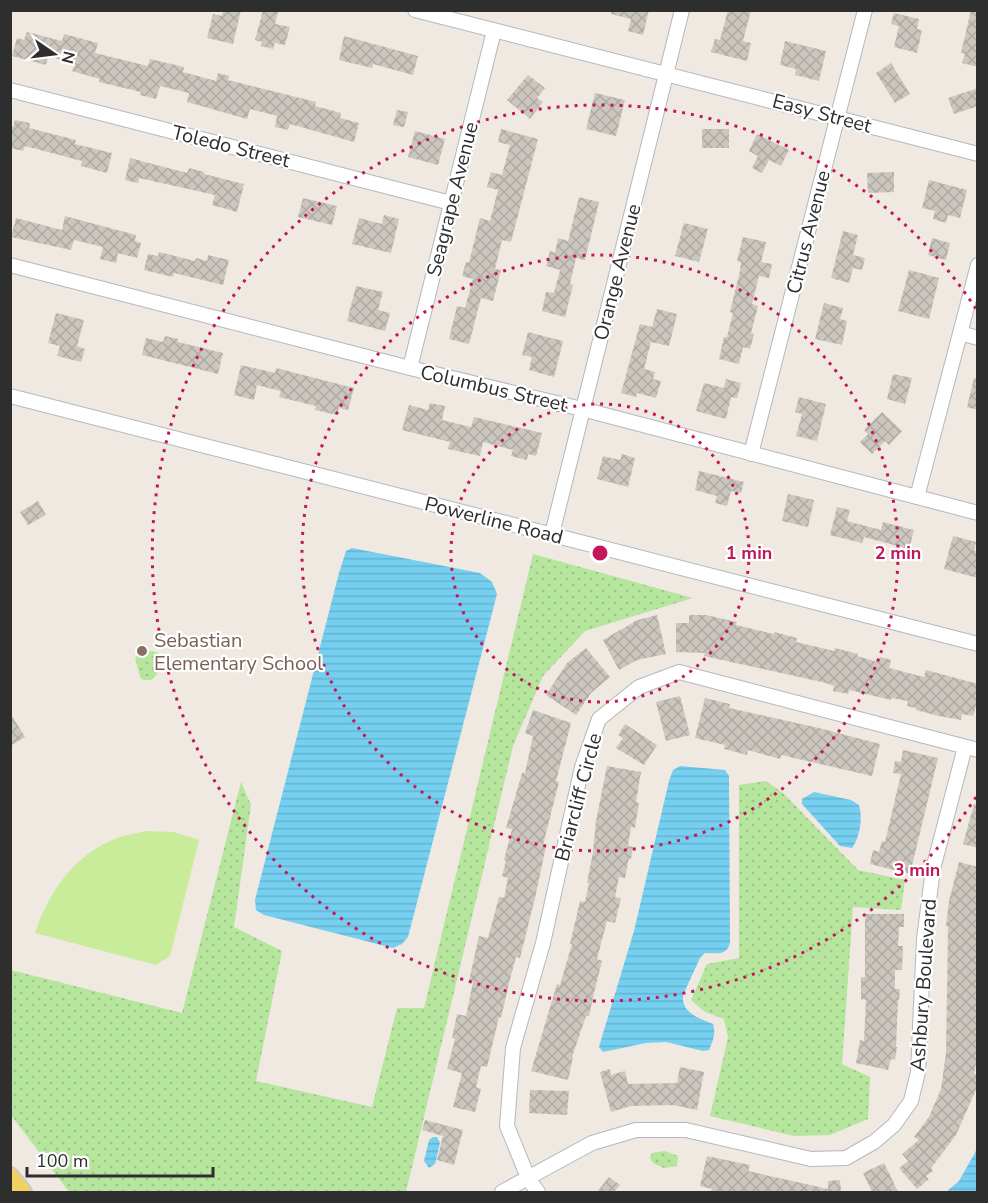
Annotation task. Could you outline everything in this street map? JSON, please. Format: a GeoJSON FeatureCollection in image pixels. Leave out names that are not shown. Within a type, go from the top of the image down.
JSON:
{"type":"FeatureCollection","features":[{"type":"Feature","properties":{"kind":"main road"},"geometry":{"type":"LineString","coordinates":[[10,1176],[23,1192]]}},
{"type":"Feature","properties":{"kind":"street","name":"Easy Street"},"geometry":{"type":"LineString","coordinates":[[415,10],[978,154]]}},
{"type":"Feature","properties":{"kind":"street","name":"Orange Avenue"},"geometry":{"type":"LineString","coordinates":[[552,534],[682,10]]}},
{"type":"Feature","properties":{"kind":"street","name":"Citrus Avenue"},"geometry":{"type":"LineString","coordinates":[[751,454],[865,10]]}},
{"type":"Feature","properties":{"kind":"street","name":"Seagrape Avenue"},"geometry":{"type":"LineString","coordinates":[[410,368],[494,31]]}},
{"type":"Feature","properties":{"kind":"street","name":"Toledo Street"},"geometry":{"type":"LineString","coordinates":[[10,90],[451,203]]}},
{"type":"Feature","properties":{"kind":"street","name":"Columbus Street"},"geometry":{"type":"LineString","coordinates":[[10,265],[410,368],[582,409],[978,513]]}},
{"type":"Feature","properties":{"kind":"street"},"geometry":{"type":"LineString","coordinates":[[917,497],[978,265]]}},
{"type":"Feature","properties":{"kind":"street"},"geometry":{"type":"LineString","coordinates":[[960,333],[978,338]]}},
{"type":"Feature","properties":{"kind":"street","name":"Powerline Road"},"geometry":{"type":"LineString","coordinates":[[10,396],[978,644]]}},
{"type":"Feature","properties":{"kind":"street","name":"Briarcliff Circle"},"geometry":{"type":"LineString","coordinates":[[538,1192],[529,1180],[507,1126],[513,1048],[543,943],[582,767],[599,719],[639,687],[679,672],[971,749]]}},
{"type":"Feature","properties":{"kind":"street","name":"Ashbury Boulevard"},"geometry":{"type":"LineString","coordinates":[[502,1192],[529,1180],[592,1143],[636,1130],[686,1130],[811,1159],[846,1158],[874,1142],[894,1125],[910,1101],[918,1072],[924,939],[933,869],[971,749]]}},
{"type":"Feature","properties":{"kind":"green space"},"geometry":{"type":"Polygon","coordinates":[[[533,554],[693,598],[585,631],[543,676],[513,746],[406,1192],[69,1192],[11,1115],[11,970],[182,1013],[241,782],[251,805],[234,927],[282,951],[256,1081],[372,1107],[397,1008],[424,1008],[533,554]]]}},
{"type":"Feature","properties":{"kind":"green space"},"geometry":{"type":"Polygon","coordinates":[[[145,650],[157,652],[162,657],[160,668],[151,680],[143,680],[140,677],[135,658],[145,650]]]}},
{"type":"Feature","properties":{"kind":"green space"},"geometry":{"type":"Polygon","coordinates":[[[766,781],[783,793],[858,870],[905,880],[901,910],[853,907],[842,1064],[870,1077],[868,1119],[830,1135],[794,1136],[710,1116],[728,1037],[724,1019],[705,1012],[691,1000],[707,964],[739,958],[739,785],[766,781]]]}},
{"type":"Feature","properties":{"kind":"green space"},"geometry":{"type":"Polygon","coordinates":[[[146,831],[174,832],[199,840],[170,956],[156,965],[35,933],[47,904],[73,867],[96,848],[114,839],[146,831]]]}},
{"type":"Feature","properties":{"kind":"green space"},"geometry":{"type":"Polygon","coordinates":[[[665,1151],[678,1156],[677,1166],[664,1168],[653,1163],[650,1158],[652,1153],[665,1151]]]}},
{"type":"Feature","properties":{"kind":"water"},"geometry":{"type":"Polygon","coordinates":[[[352,548],[480,573],[492,582],[497,594],[408,937],[402,944],[393,948],[264,915],[256,910],[255,900],[339,573],[346,551],[352,548]]]}},
{"type":"Feature","properties":{"kind":"water"},"geometry":{"type":"Polygon","coordinates":[[[680,766],[725,770],[729,776],[730,943],[724,952],[705,953],[700,958],[683,995],[688,1011],[713,1024],[713,1040],[709,1050],[703,1051],[666,1042],[646,1043],[603,1052],[599,1047],[634,931],[669,781],[673,770],[680,766]]]}},
{"type":"Feature","properties":{"kind":"water"},"geometry":{"type":"Polygon","coordinates":[[[814,792],[851,800],[859,805],[860,827],[852,848],[840,846],[802,804],[802,799],[814,792]]]}},
{"type":"Feature","properties":{"kind":"water"},"geometry":{"type":"Polygon","coordinates":[[[437,1137],[440,1143],[435,1164],[429,1168],[424,1161],[429,1140],[437,1137]]]}},
{"type":"Feature","properties":{"kind":"water"},"geometry":{"type":"Polygon","coordinates":[[[977,1149],[977,1192],[946,1192],[959,1181],[977,1149]]]}},
{"type":"Feature","properties":{"kind":"building"},"geometry":{"type":"Polygon","coordinates":[[[223,10],[241,10],[233,44],[207,38],[213,14],[222,16],[223,10]]]}},
{"type":"Feature","properties":{"kind":"building"},"geometry":{"type":"Polygon","coordinates":[[[263,10],[278,12],[275,24],[290,27],[285,45],[275,43],[273,49],[261,46],[262,42],[255,40],[263,10]]]}},
{"type":"Feature","properties":{"kind":"building"},"geometry":{"type":"Polygon","coordinates":[[[611,10],[649,10],[643,35],[628,31],[631,19],[611,14],[611,10]]]}},
{"type":"Feature","properties":{"kind":"building"},"geometry":{"type":"Polygon","coordinates":[[[728,10],[751,10],[743,41],[751,43],[747,61],[711,52],[715,39],[720,40],[728,10]]]}},
{"type":"Feature","properties":{"kind":"building"},"geometry":{"type":"Polygon","coordinates":[[[971,10],[978,10],[978,67],[962,63],[965,54],[961,53],[971,10]]]}},
{"type":"Feature","properties":{"kind":"building"},"geometry":{"type":"Polygon","coordinates":[[[894,13],[919,19],[917,29],[922,30],[917,53],[894,47],[899,26],[891,24],[894,13]]]}},
{"type":"Feature","properties":{"kind":"building"},"geometry":{"type":"Polygon","coordinates":[[[27,32],[62,41],[64,34],[98,43],[95,53],[148,66],[150,59],[184,67],[183,72],[216,81],[218,73],[229,76],[228,80],[316,102],[315,106],[341,113],[340,118],[359,123],[354,142],[290,124],[288,130],[275,127],[277,116],[250,109],[247,119],[187,102],[189,93],[160,86],[156,99],[140,95],[141,92],[99,82],[100,79],[72,71],[75,64],[48,56],[46,65],[12,56],[17,38],[24,40],[27,32]]]}},
{"type":"Feature","properties":{"kind":"building"},"geometry":{"type":"Polygon","coordinates":[[[344,36],[418,56],[413,75],[373,64],[372,68],[339,60],[344,36]]]}},
{"type":"Feature","properties":{"kind":"building"},"geometry":{"type":"Polygon","coordinates":[[[785,41],[826,51],[819,81],[795,75],[796,69],[780,65],[785,41]]]}},
{"type":"Feature","properties":{"kind":"building"},"geometry":{"type":"Polygon","coordinates":[[[891,63],[910,94],[895,103],[876,73],[891,63]]]}},
{"type":"Feature","properties":{"kind":"building"},"geometry":{"type":"Polygon","coordinates":[[[528,75],[545,88],[537,98],[543,102],[530,119],[507,100],[528,75]]]}},
{"type":"Feature","properties":{"kind":"building"},"geometry":{"type":"Polygon","coordinates":[[[978,88],[978,106],[954,114],[948,98],[978,88]]]}},
{"type":"Feature","properties":{"kind":"building"},"geometry":{"type":"Polygon","coordinates":[[[595,93],[625,100],[616,136],[586,129],[595,93]]]}},
{"type":"Feature","properties":{"kind":"building"},"geometry":{"type":"Polygon","coordinates":[[[397,110],[408,112],[404,127],[393,125],[397,110]]]}},
{"type":"Feature","properties":{"kind":"building"},"geometry":{"type":"Polygon","coordinates":[[[15,120],[30,123],[29,128],[76,140],[75,144],[112,153],[107,173],[81,166],[82,161],[25,146],[23,151],[10,148],[10,127],[13,127],[15,120]]]}},
{"type":"Feature","properties":{"kind":"building"},"geometry":{"type":"Polygon","coordinates":[[[501,129],[538,139],[511,242],[502,240],[495,269],[501,270],[493,301],[481,298],[469,344],[449,339],[457,306],[465,308],[473,279],[462,276],[466,262],[469,263],[480,218],[490,221],[498,190],[487,187],[491,172],[502,175],[510,145],[498,142],[501,129]]]}},
{"type":"Feature","properties":{"kind":"building"},"geometry":{"type":"Polygon","coordinates":[[[702,129],[729,129],[729,148],[702,148],[702,129]]]}},
{"type":"Feature","properties":{"kind":"building"},"geometry":{"type":"Polygon","coordinates":[[[415,131],[445,139],[438,165],[408,157],[415,131]]]}},
{"type":"Feature","properties":{"kind":"building"},"geometry":{"type":"Polygon","coordinates":[[[757,134],[789,150],[781,166],[769,160],[762,173],[752,168],[758,156],[749,151],[757,134]]]}},
{"type":"Feature","properties":{"kind":"building"},"geometry":{"type":"Polygon","coordinates":[[[130,158],[187,173],[189,168],[244,184],[237,212],[212,205],[215,195],[139,178],[138,183],[125,180],[130,158]]]}},
{"type":"Feature","properties":{"kind":"building"},"geometry":{"type":"Polygon","coordinates":[[[894,172],[894,192],[868,193],[867,173],[894,172]]]}},
{"type":"Feature","properties":{"kind":"building"},"geometry":{"type":"Polygon","coordinates":[[[929,180],[967,190],[960,218],[948,215],[946,223],[933,219],[935,211],[922,208],[929,180]]]}},
{"type":"Feature","properties":{"kind":"building"},"geometry":{"type":"Polygon","coordinates":[[[579,197],[599,202],[585,260],[576,258],[570,284],[573,285],[565,317],[542,311],[546,292],[554,293],[560,270],[546,266],[550,251],[555,253],[558,238],[568,241],[579,197]]]}},
{"type":"Feature","properties":{"kind":"building"},"geometry":{"type":"Polygon","coordinates":[[[303,198],[337,206],[332,225],[298,217],[303,198]]]}},
{"type":"Feature","properties":{"kind":"building"},"geometry":{"type":"Polygon","coordinates":[[[384,215],[399,219],[391,253],[352,244],[359,218],[382,224],[384,215]]]}},
{"type":"Feature","properties":{"kind":"building"},"geometry":{"type":"Polygon","coordinates":[[[65,216],[136,235],[135,241],[141,243],[137,258],[118,253],[116,263],[100,259],[103,247],[74,240],[71,250],[11,237],[16,218],[62,230],[65,216]]]}},
{"type":"Feature","properties":{"kind":"building"},"geometry":{"type":"Polygon","coordinates":[[[684,223],[708,229],[699,262],[675,256],[684,223]]]}},
{"type":"Feature","properties":{"kind":"building"},"geometry":{"type":"Polygon","coordinates":[[[843,231],[858,235],[853,255],[865,258],[862,270],[853,268],[849,283],[831,278],[843,231]]]}},
{"type":"Feature","properties":{"kind":"building"},"geometry":{"type":"Polygon","coordinates":[[[743,237],[766,242],[761,262],[772,264],[769,278],[759,276],[752,304],[758,306],[751,333],[754,334],[750,349],[743,347],[739,364],[719,359],[733,313],[730,312],[740,271],[741,262],[737,261],[743,237]]]}},
{"type":"Feature","properties":{"kind":"building"},"geometry":{"type":"Polygon","coordinates":[[[932,238],[950,243],[946,260],[928,255],[932,238]]]}},
{"type":"Feature","properties":{"kind":"building"},"geometry":{"type":"Polygon","coordinates":[[[159,252],[195,261],[196,258],[207,261],[208,255],[229,260],[223,285],[174,273],[173,277],[144,270],[148,254],[158,256],[159,252]]]}},
{"type":"Feature","properties":{"kind":"building"},"geometry":{"type":"Polygon","coordinates":[[[909,270],[939,278],[929,319],[898,311],[909,270]]]}},
{"type":"Feature","properties":{"kind":"building"},"geometry":{"type":"Polygon","coordinates":[[[356,286],[383,292],[378,310],[390,313],[385,331],[347,321],[356,286]]]}},
{"type":"Feature","properties":{"kind":"building"},"geometry":{"type":"Polygon","coordinates":[[[824,303],[843,308],[840,319],[847,321],[842,345],[815,339],[824,303]]]}},
{"type":"Feature","properties":{"kind":"building"},"geometry":{"type":"Polygon","coordinates":[[[657,309],[677,314],[669,346],[651,342],[644,369],[655,372],[653,379],[661,381],[656,398],[637,393],[636,397],[621,393],[640,324],[652,327],[657,309]]]}},
{"type":"Feature","properties":{"kind":"building"},"geometry":{"type":"Polygon","coordinates":[[[56,313],[84,320],[77,346],[85,349],[81,362],[57,356],[60,346],[48,343],[56,313]]]}},
{"type":"Feature","properties":{"kind":"building"},"geometry":{"type":"Polygon","coordinates":[[[528,332],[563,341],[554,377],[529,370],[532,357],[522,355],[528,332]]]}},
{"type":"Feature","properties":{"kind":"building"},"geometry":{"type":"Polygon","coordinates":[[[165,336],[178,339],[178,342],[223,353],[218,374],[142,355],[146,338],[163,342],[165,336]]]}},
{"type":"Feature","properties":{"kind":"building"},"geometry":{"type":"Polygon","coordinates":[[[241,365],[275,373],[276,368],[354,388],[348,410],[339,408],[337,415],[315,410],[316,406],[279,397],[281,391],[257,385],[254,400],[234,395],[241,365]]]}},
{"type":"Feature","properties":{"kind":"building"},"geometry":{"type":"Polygon","coordinates":[[[893,374],[912,378],[905,404],[887,399],[893,374]]]}},
{"type":"Feature","properties":{"kind":"building"},"geometry":{"type":"Polygon","coordinates":[[[974,378],[978,379],[978,410],[967,407],[974,378]]]}},
{"type":"Feature","properties":{"kind":"building"},"geometry":{"type":"Polygon","coordinates":[[[726,379],[741,383],[737,398],[731,397],[726,419],[696,411],[704,383],[724,388],[726,379]]]}},
{"type":"Feature","properties":{"kind":"building"},"geometry":{"type":"Polygon","coordinates":[[[799,397],[826,404],[817,441],[796,436],[802,414],[795,412],[799,397]]]}},
{"type":"Feature","properties":{"kind":"building"},"geometry":{"type":"Polygon","coordinates":[[[430,403],[445,406],[442,420],[471,427],[474,417],[542,433],[536,456],[528,454],[527,460],[511,456],[513,450],[483,442],[480,456],[448,449],[450,442],[402,430],[409,405],[428,410],[430,403]]]}},
{"type":"Feature","properties":{"kind":"building"},"geometry":{"type":"Polygon","coordinates":[[[882,412],[902,431],[889,445],[885,441],[872,454],[860,442],[868,434],[864,430],[882,412]]]}},
{"type":"Feature","properties":{"kind":"building"},"geometry":{"type":"Polygon","coordinates":[[[622,454],[635,458],[628,487],[597,479],[603,456],[620,460],[622,454]]]}},
{"type":"Feature","properties":{"kind":"building"},"geometry":{"type":"Polygon","coordinates":[[[699,471],[744,482],[741,493],[731,491],[727,506],[715,503],[717,496],[695,490],[699,471]]]}},
{"type":"Feature","properties":{"kind":"building"},"geometry":{"type":"Polygon","coordinates":[[[788,494],[814,500],[808,527],[782,521],[788,494]]]}},
{"type":"Feature","properties":{"kind":"building"},"geometry":{"type":"Polygon","coordinates":[[[38,501],[46,515],[28,525],[20,512],[38,501]]]}},
{"type":"Feature","properties":{"kind":"building"},"geometry":{"type":"Polygon","coordinates":[[[837,507],[850,510],[847,521],[881,530],[883,522],[914,530],[909,549],[864,537],[862,543],[830,535],[837,507]]]}},
{"type":"Feature","properties":{"kind":"building"},"geometry":{"type":"Polygon","coordinates":[[[953,536],[976,542],[974,551],[978,551],[978,578],[944,569],[953,536]]]}},
{"type":"Feature","properties":{"kind":"building"},"geometry":{"type":"Polygon","coordinates":[[[657,615],[666,654],[637,660],[619,670],[603,640],[634,621],[657,615]]]}},
{"type":"Feature","properties":{"kind":"building"},"geometry":{"type":"Polygon","coordinates":[[[689,615],[706,615],[737,622],[736,625],[774,634],[774,632],[797,638],[796,642],[834,651],[835,648],[878,662],[880,657],[891,660],[889,668],[924,677],[926,670],[978,684],[978,700],[973,716],[962,714],[961,720],[939,716],[907,706],[908,701],[891,698],[891,700],[849,690],[848,694],[833,691],[834,686],[826,683],[704,656],[705,653],[676,652],[676,623],[689,623],[689,615]]]}},
{"type":"Feature","properties":{"kind":"building"},"geometry":{"type":"Polygon","coordinates":[[[586,648],[610,677],[591,693],[576,715],[546,695],[567,663],[586,648]]]}},
{"type":"Feature","properties":{"kind":"building"},"geometry":{"type":"Polygon","coordinates":[[[680,696],[690,735],[666,741],[656,702],[680,696]]]}},
{"type":"Feature","properties":{"kind":"building"},"geometry":{"type":"Polygon","coordinates":[[[705,698],[730,704],[729,708],[880,744],[872,776],[781,755],[780,759],[748,750],[747,755],[724,749],[725,745],[695,738],[705,698]]]}},
{"type":"Feature","properties":{"kind":"building"},"geometry":{"type":"Polygon","coordinates":[[[533,710],[571,723],[556,781],[559,782],[543,845],[546,846],[535,898],[520,958],[516,957],[487,1067],[481,1066],[476,1087],[481,1089],[475,1112],[453,1107],[462,1073],[447,1069],[455,1039],[452,1038],[457,1014],[466,1016],[473,982],[469,981],[479,936],[488,938],[499,897],[504,898],[508,878],[502,876],[512,829],[506,828],[522,773],[525,773],[533,736],[525,733],[533,710]]]}},
{"type":"Feature","properties":{"kind":"building"},"geometry":{"type":"Polygon","coordinates":[[[10,713],[25,737],[10,746],[10,713]]]}},
{"type":"Feature","properties":{"kind":"building"},"geometry":{"type":"Polygon","coordinates":[[[625,724],[657,745],[644,765],[616,748],[623,738],[618,735],[625,724]]]}},
{"type":"Feature","properties":{"kind":"building"},"geometry":{"type":"Polygon","coordinates":[[[903,750],[938,758],[910,874],[870,864],[873,850],[879,852],[882,841],[885,842],[901,774],[893,773],[895,761],[901,762],[903,750]]]}},
{"type":"Feature","properties":{"kind":"building"},"geometry":{"type":"Polygon","coordinates":[[[607,766],[641,772],[636,802],[639,803],[635,828],[631,827],[628,846],[633,847],[631,859],[629,858],[625,878],[619,877],[615,897],[621,898],[615,923],[607,921],[597,959],[602,961],[589,1016],[586,1016],[572,1057],[568,1080],[531,1071],[557,984],[560,985],[572,944],[570,944],[580,901],[585,902],[596,821],[607,766]]]}},
{"type":"Feature","properties":{"kind":"building"},"geometry":{"type":"Polygon","coordinates":[[[974,804],[978,804],[978,848],[963,844],[974,804]]]}},
{"type":"Feature","properties":{"kind":"building"},"geometry":{"type":"Polygon","coordinates":[[[959,862],[978,867],[978,1054],[974,1074],[978,1074],[978,1085],[956,1135],[931,1168],[933,1171],[926,1176],[929,1179],[917,1189],[899,1168],[908,1161],[902,1154],[919,1140],[914,1137],[929,1117],[941,1089],[946,1053],[948,926],[946,926],[949,901],[959,862]]]}},
{"type":"Feature","properties":{"kind":"building"},"geometry":{"type":"Polygon","coordinates":[[[865,914],[904,914],[904,927],[899,927],[898,946],[903,946],[902,970],[895,970],[895,989],[900,989],[897,1047],[895,1060],[891,1059],[888,1070],[856,1063],[860,1040],[864,1041],[866,1000],[861,999],[861,977],[865,977],[865,914]]]}},
{"type":"Feature","properties":{"kind":"building"},"geometry":{"type":"Polygon","coordinates":[[[680,1067],[704,1072],[697,1110],[673,1105],[631,1106],[611,1112],[600,1072],[610,1069],[611,1075],[625,1071],[628,1084],[677,1083],[680,1067]]]}},
{"type":"Feature","properties":{"kind":"building"},"geometry":{"type":"Polygon","coordinates":[[[530,1090],[569,1091],[567,1115],[529,1113],[530,1090]]]}},
{"type":"Feature","properties":{"kind":"building"},"geometry":{"type":"Polygon","coordinates":[[[425,1120],[463,1130],[454,1165],[437,1160],[443,1136],[422,1130],[425,1120]]]}},
{"type":"Feature","properties":{"kind":"building"},"geometry":{"type":"Polygon","coordinates":[[[707,1156],[750,1165],[748,1171],[828,1189],[828,1181],[840,1180],[841,1192],[829,1192],[828,1190],[828,1192],[711,1192],[712,1189],[700,1186],[707,1156]]]}},
{"type":"Feature","properties":{"kind":"building"},"geometry":{"type":"Polygon","coordinates":[[[884,1163],[898,1192],[872,1192],[863,1173],[884,1163]]]}},
{"type":"Feature","properties":{"kind":"building"},"geometry":{"type":"Polygon","coordinates":[[[609,1177],[620,1185],[614,1192],[597,1192],[609,1177]]]}},
{"type":"Feature","properties":{"kind":"place","name":"Sebastian Elementary School"},"geometry":{"type":"Point","coordinates":[142,651]}}]}
